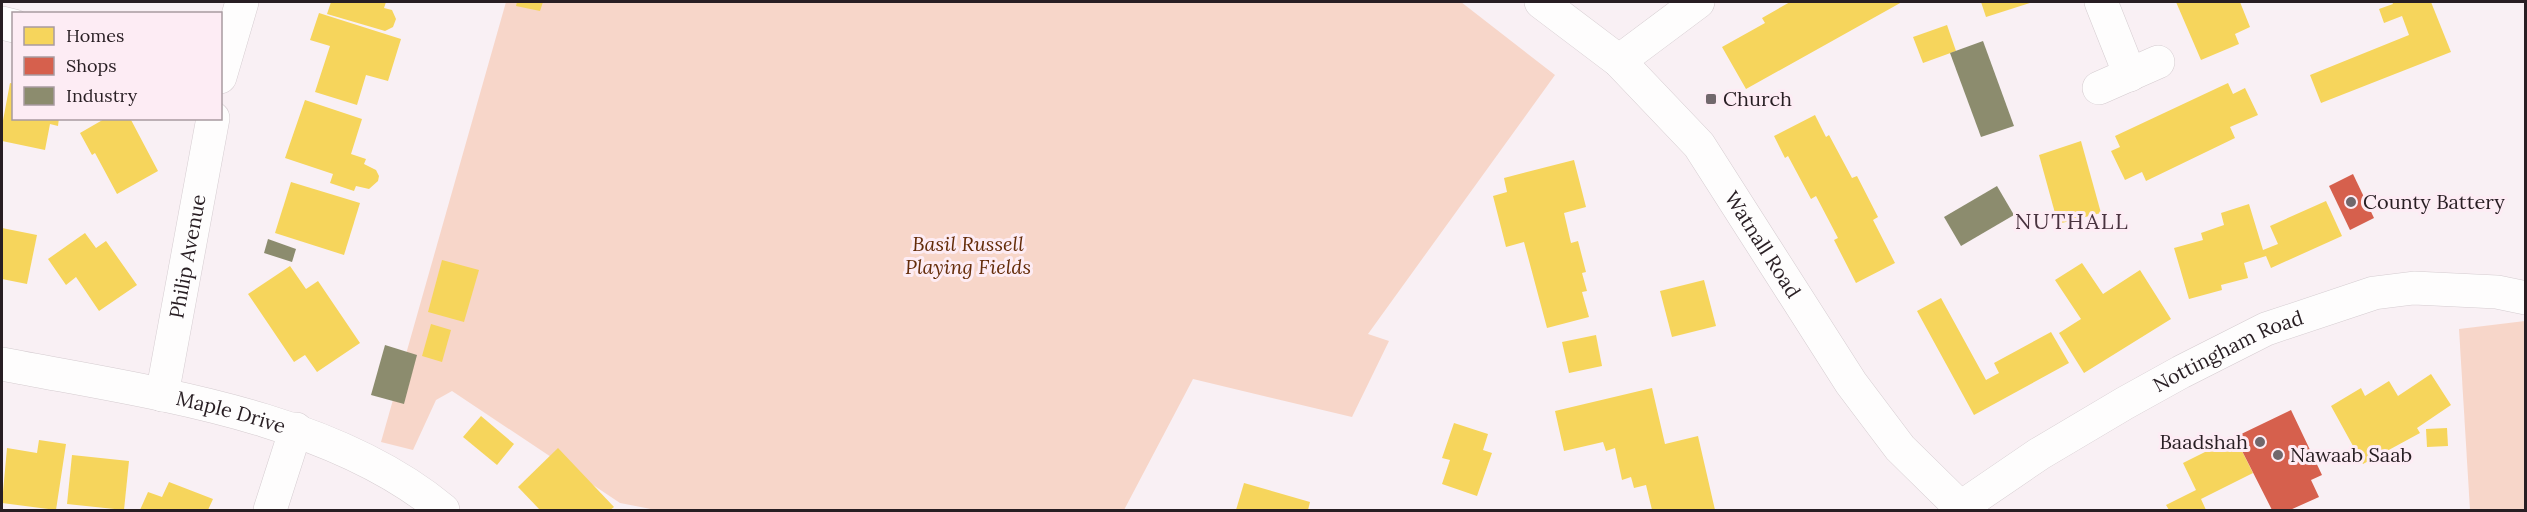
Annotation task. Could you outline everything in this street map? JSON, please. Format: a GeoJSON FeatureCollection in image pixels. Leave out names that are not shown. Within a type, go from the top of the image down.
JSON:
{"type":"FeatureCollection","features":[{"type":"Feature","properties":{"kind":"main road"},"geometry":{"type":"LineString","coordinates":[[222,70],[242,2]]}},
{"type":"Feature","properties":{"kind":"main road","name":"Watnall Road"},"geometry":{"type":"LineString","coordinates":[[1541,2],[1619,61],[1699,145],[1851,383],[1900,448],[1958,509]]}},
{"type":"Feature","properties":{"kind":"main road"},"geometry":{"type":"LineString","coordinates":[[1619,61],[1698,2]]}},
{"type":"Feature","properties":{"kind":"main road"},"geometry":{"type":"LineString","coordinates":[[2100,88],[2144,69],[2101,2]]}},
{"type":"Feature","properties":{"kind":"main road","name":"Philip Avenue"},"geometry":{"type":"LineString","coordinates":[[162,395],[213,120]]}},
{"type":"Feature","properties":{"kind":"main road","name":"Nottingham Road"},"geometry":{"type":"LineString","coordinates":[[1958,509],[2039,454],[2116,409],[2181,372],[2266,329],[2374,293],[2414,288],[2497,292],[2526,298]]}},
{"type":"Feature","properties":{"kind":"main road","name":"Maple Drive"},"geometry":{"type":"LineString","coordinates":[[2,364],[162,395],[296,429],[353,454],[420,492],[442,510]]}},
{"type":"Feature","properties":{"kind":"main road"},"geometry":{"type":"LineString","coordinates":[[270,510],[296,429]]}},
{"type":"Feature","properties":{"kind":"green space","name":"Basil Russell Playing Fields"},"geometry":{"type":"Polygon","coordinates":[[[506,2],[1461,2],[1555,75],[1368,334],[1389,341],[1352,417],[1193,379],[1124,510],[656,510],[620,503],[452,391],[436,400],[413,450],[381,442],[506,2]]]}},
{"type":"Feature","properties":{"kind":"green space"},"geometry":{"type":"Polygon","coordinates":[[[2525,321],[2525,510],[2470,510],[2459,329],[2525,321]]]}},
{"type":"Feature","properties":{"kind":"building: Homes"},"geometry":{"type":"Polygon","coordinates":[[[331,2],[386,2],[384,8],[392,10],[396,19],[393,27],[385,31],[327,14],[331,2]]]}},
{"type":"Feature","properties":{"kind":"building: Homes"},"geometry":{"type":"Polygon","coordinates":[[[517,2],[543,2],[540,11],[516,6],[517,2]]]}},
{"type":"Feature","properties":{"kind":"building: Homes"},"geometry":{"type":"Polygon","coordinates":[[[1790,2],[1902,2],[1746,89],[1722,47],[1765,23],[1762,18],[1790,2]]]}},
{"type":"Feature","properties":{"kind":"building: Homes"},"geometry":{"type":"Polygon","coordinates":[[[1981,2],[2033,2],[1986,17],[1981,2]]]}},
{"type":"Feature","properties":{"kind":"building: Homes"},"geometry":{"type":"Polygon","coordinates":[[[2176,2],[2240,2],[2250,27],[2235,34],[2239,44],[2201,60],[2176,2]]]}},
{"type":"Feature","properties":{"kind":"building: Homes"},"geometry":{"type":"Polygon","coordinates":[[[2392,2],[2431,2],[2451,52],[2321,103],[2310,75],[2409,35],[2402,16],[2384,23],[2379,9],[2393,4],[2392,2]]]}},
{"type":"Feature","properties":{"kind":"building: Homes"},"geometry":{"type":"Polygon","coordinates":[[[319,13],[401,39],[388,81],[366,75],[357,105],[315,92],[330,46],[310,40],[319,13]]]}},
{"type":"Feature","properties":{"kind":"building: Homes"},"geometry":{"type":"Polygon","coordinates":[[[1947,25],[1956,51],[1923,63],[1913,37],[1947,25]]]}},
{"type":"Feature","properties":{"kind":"building: Homes"},"geometry":{"type":"Polygon","coordinates":[[[10,83],[12,84],[12,120],[59,120],[58,126],[50,124],[45,150],[2,141],[2,126],[10,83]]]}},
{"type":"Feature","properties":{"kind":"building: Homes"},"geometry":{"type":"Polygon","coordinates":[[[2228,83],[2233,94],[2245,88],[2258,115],[2230,127],[2235,138],[2146,181],[2142,172],[2125,180],[2111,151],[2120,147],[2115,136],[2228,83]]]}},
{"type":"Feature","properties":{"kind":"building: Homes"},"geometry":{"type":"Polygon","coordinates":[[[305,100],[362,119],[351,154],[366,159],[364,164],[376,170],[379,176],[378,181],[369,189],[356,186],[354,191],[330,183],[333,174],[285,158],[305,100]]]}},
{"type":"Feature","properties":{"kind":"building: Homes"},"geometry":{"type":"Polygon","coordinates":[[[1815,115],[1826,137],[1829,135],[1852,178],[1857,176],[1878,217],[1873,220],[1895,263],[1856,283],[1834,240],[1838,238],[1816,196],[1811,199],[1788,156],[1785,158],[1774,136],[1815,115]]]}},
{"type":"Feature","properties":{"kind":"building: Homes"},"geometry":{"type":"Polygon","coordinates":[[[103,120],[131,120],[158,171],[117,194],[95,153],[92,155],[80,133],[103,120]]]}},
{"type":"Feature","properties":{"kind":"building: Homes"},"geometry":{"type":"Polygon","coordinates":[[[2081,141],[2101,213],[2058,224],[2039,155],[2081,141]]]}},
{"type":"Feature","properties":{"kind":"building: Homes"},"geometry":{"type":"Polygon","coordinates":[[[1574,160],[1586,207],[1564,213],[1571,243],[1578,241],[1586,272],[1582,273],[1587,291],[1582,292],[1589,317],[1547,328],[1524,242],[1506,247],[1493,196],[1507,192],[1504,178],[1574,160]]]}},
{"type":"Feature","properties":{"kind":"building: Homes"},"geometry":{"type":"Polygon","coordinates":[[[291,182],[360,203],[344,255],[275,233],[291,182]]]}},
{"type":"Feature","properties":{"kind":"building: Homes"},"geometry":{"type":"Polygon","coordinates":[[[2326,201],[2342,236],[2271,268],[2266,256],[2244,263],[2248,278],[2221,285],[2222,290],[2189,299],[2174,248],[2203,240],[2201,233],[2224,225],[2221,213],[2249,204],[2263,250],[2278,244],[2270,226],[2326,201]]]}},
{"type":"Feature","properties":{"kind":"building: Homes"},"geometry":{"type":"Polygon","coordinates":[[[2,228],[37,235],[27,284],[2,279],[2,228]]]}},
{"type":"Feature","properties":{"kind":"building: Homes"},"geometry":{"type":"Polygon","coordinates":[[[85,233],[96,248],[106,241],[137,285],[99,311],[76,277],[66,285],[48,259],[85,233]]]}},
{"type":"Feature","properties":{"kind":"building: Homes"},"geometry":{"type":"Polygon","coordinates":[[[442,260],[479,270],[464,322],[428,312],[442,260]]]}},
{"type":"Feature","properties":{"kind":"building: Homes"},"geometry":{"type":"Polygon","coordinates":[[[2082,263],[2103,294],[2140,270],[2171,319],[2084,373],[2059,333],[2081,319],[2055,280],[2082,263]]]}},
{"type":"Feature","properties":{"kind":"building: Homes"},"geometry":{"type":"Polygon","coordinates":[[[290,266],[306,289],[318,281],[360,343],[317,372],[305,355],[294,362],[248,294],[290,266]]]}},
{"type":"Feature","properties":{"kind":"building: Homes"},"geometry":{"type":"Polygon","coordinates":[[[1704,280],[1716,326],[1672,337],[1660,291],[1704,280]]]}},
{"type":"Feature","properties":{"kind":"building: Homes"},"geometry":{"type":"Polygon","coordinates":[[[1941,298],[1986,380],[1999,373],[1994,363],[2051,332],[2069,363],[1974,415],[1917,311],[1941,298]]]}},
{"type":"Feature","properties":{"kind":"building: Homes"},"geometry":{"type":"Polygon","coordinates":[[[431,324],[451,330],[442,362],[422,356],[431,324]]]}},
{"type":"Feature","properties":{"kind":"building: Homes"},"geometry":{"type":"Polygon","coordinates":[[[1596,335],[1602,366],[1569,373],[1562,342],[1596,335]]]}},
{"type":"Feature","properties":{"kind":"building: Homes"},"geometry":{"type":"Polygon","coordinates":[[[2431,374],[2451,405],[2417,428],[2420,433],[2363,464],[2331,406],[2361,388],[2365,396],[2389,381],[2398,396],[2431,374]]]}},
{"type":"Feature","properties":{"kind":"building: Homes"},"geometry":{"type":"Polygon","coordinates":[[[1652,388],[1665,444],[1698,436],[1715,510],[1652,510],[1646,485],[1634,488],[1631,477],[1622,480],[1615,448],[1606,451],[1603,442],[1564,451],[1555,411],[1652,388]]]}},
{"type":"Feature","properties":{"kind":"building: Homes"},"geometry":{"type":"Polygon","coordinates":[[[481,416],[514,444],[497,465],[463,437],[481,416]]]}},
{"type":"Feature","properties":{"kind":"building: Homes"},"geometry":{"type":"Polygon","coordinates":[[[1454,423],[1488,434],[1483,450],[1492,453],[1477,496],[1442,484],[1450,460],[1442,458],[1454,423]]]}},
{"type":"Feature","properties":{"kind":"building: Homes"},"geometry":{"type":"Polygon","coordinates":[[[2447,428],[2448,446],[2427,447],[2426,429],[2447,428]]]}},
{"type":"Feature","properties":{"kind":"building: Homes"},"geometry":{"type":"Polygon","coordinates":[[[2235,437],[2253,473],[2201,499],[2206,510],[2169,510],[2166,505],[2196,490],[2183,463],[2235,437]]]}},
{"type":"Feature","properties":{"kind":"building: Homes"},"geometry":{"type":"Polygon","coordinates":[[[39,440],[66,444],[56,510],[2,503],[7,448],[37,453],[39,440]]]}},
{"type":"Feature","properties":{"kind":"building: Homes"},"geometry":{"type":"Polygon","coordinates":[[[558,448],[614,507],[610,510],[540,510],[518,487],[558,448]]]}},
{"type":"Feature","properties":{"kind":"building: Homes"},"geometry":{"type":"Polygon","coordinates":[[[72,455],[129,461],[124,510],[67,504],[72,455]]]}},
{"type":"Feature","properties":{"kind":"building: Homes"},"geometry":{"type":"Polygon","coordinates":[[[169,482],[213,499],[208,510],[140,510],[148,492],[162,497],[169,482]]]}},
{"type":"Feature","properties":{"kind":"building: Homes"},"geometry":{"type":"Polygon","coordinates":[[[1244,483],[1310,502],[1308,510],[1236,510],[1244,483]]]}},
{"type":"Feature","properties":{"kind":"building: Shops","name":"County Battery"},"geometry":{"type":"Polygon","coordinates":[[[2353,174],[2374,218],[2350,230],[2329,186],[2353,174]]]}},
{"type":"Feature","properties":{"kind":"building: Shops","name":"Nawaab Saab"},"geometry":{"type":"Polygon","coordinates":[[[2291,410],[2322,475],[2311,480],[2319,497],[2290,510],[2272,510],[2235,437],[2291,410]]]}},
{"type":"Feature","properties":{"kind":"building: Industry"},"geometry":{"type":"Polygon","coordinates":[[[1983,41],[2014,126],[1981,137],[1950,53],[1983,41]]]}},
{"type":"Feature","properties":{"kind":"building: Industry"},"geometry":{"type":"Polygon","coordinates":[[[1997,186],[2014,215],[1961,246],[1944,217],[1997,186]]]}},
{"type":"Feature","properties":{"kind":"building: Industry"},"geometry":{"type":"Polygon","coordinates":[[[268,239],[296,249],[292,262],[264,253],[268,239]]]}},
{"type":"Feature","properties":{"kind":"building: Industry"},"geometry":{"type":"Polygon","coordinates":[[[385,345],[417,355],[404,404],[371,395],[385,345]]]}},
{"type":"Feature","properties":{"kind":"place","name":"Church"},"geometry":{"type":"Point","coordinates":[1711,99]}},
{"type":"Feature","properties":{"kind":"place","name":"County Battery"},"geometry":{"type":"Point","coordinates":[2351,202]}},
{"type":"Feature","properties":{"kind":"place","name":"Baadshah"},"geometry":{"type":"Point","coordinates":[2260,442]}},
{"type":"Feature","properties":{"kind":"place","name":"Nawaab Saab"},"geometry":{"type":"Point","coordinates":[2278,455]}},
{"type":"Feature","properties":{"kind":"district","name":"NUTHALL"},"geometry":{"type":"Point","coordinates":[2072,221]}}]}
